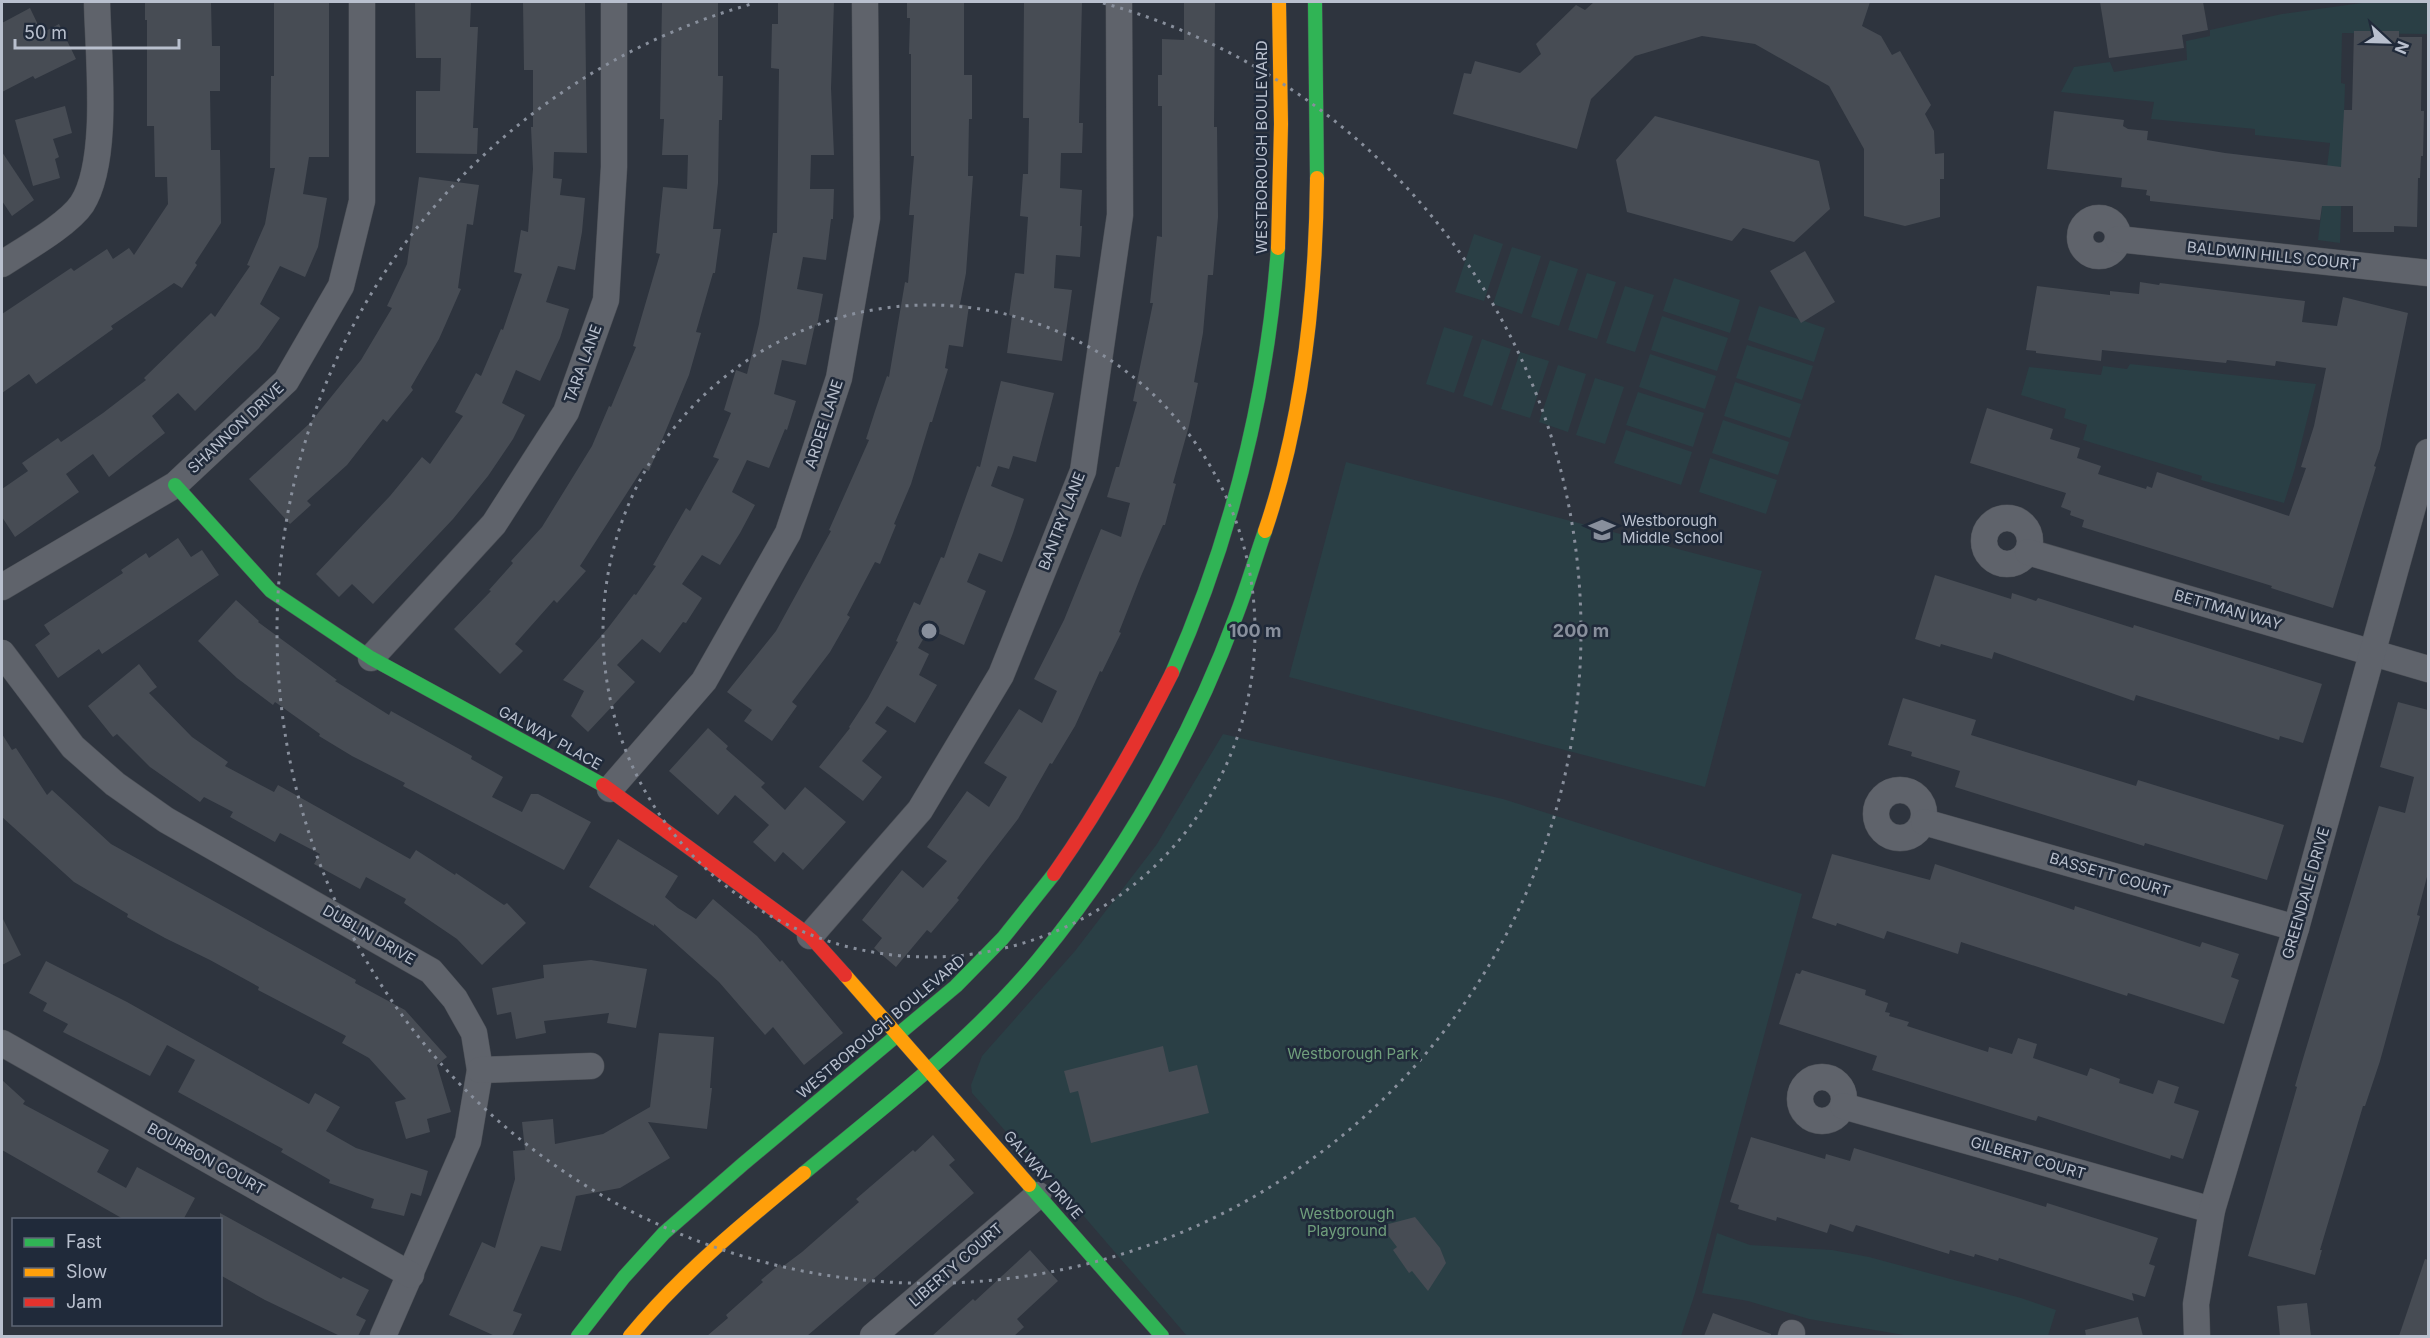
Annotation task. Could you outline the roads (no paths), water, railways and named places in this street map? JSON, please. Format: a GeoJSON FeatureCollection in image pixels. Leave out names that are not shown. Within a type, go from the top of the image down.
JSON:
{"type":"FeatureCollection","features":[{"type":"Feature","properties":{"kind":"main road","name":"WESTBOROUGH BOULEVARD"},"geometry":{"type":"LineString","coordinates":[[578,1336],[613,1290],[655,1242],[705,1196],[973,971],[1012,929],[1086,829],[1159,703],[1210,582],[1229,522],[1260,395],[1271,329],[1281,205],[1279,2]]}},
{"type":"Feature","properties":{"kind":"main road"},"geometry":{"type":"LineString","coordinates":[[630,1336],[646,1315],[688,1271],[730,1233],[927,1070],[1012,991],[1051,945],[1117,852],[1147,803],[1203,696],[1245,594],[1282,470],[1308,336],[1317,204],[1315,2]]}},
{"type":"Feature","properties":{"kind":"main road","name":"GALWAY PLACE"},"geometry":{"type":"LineString","coordinates":[[175,485],[271,591],[371,658],[610,789],[810,936],[899,1035]]}},
{"type":"Feature","properties":{"kind":"main road","name":"GALWAY DRIVE"},"geometry":{"type":"LineString","coordinates":[[899,1035],[927,1070],[948,1091],[1162,1336]]}},
{"type":"Feature","properties":{"kind":"street"},"geometry":{"type":"LineString","coordinates":[[2,264],[64,222],[82,205],[91,182],[98,158],[100,133],[97,2]]}},
{"type":"Feature","properties":{"kind":"street","name":"SHANNON DRIVE"},"geometry":{"type":"LineString","coordinates":[[2,587],[175,485],[286,381],[341,286],[362,201],[362,2]]}},
{"type":"Feature","properties":{"kind":"street","name":"TARA LANE"},"geometry":{"type":"LineString","coordinates":[[371,658],[494,524],[566,412],[606,300],[614,167],[614,2]]}},
{"type":"Feature","properties":{"kind":"street","name":"ARDEE LANE"},"geometry":{"type":"LineString","coordinates":[[610,789],[704,681],[788,533],[840,378],[867,219],[865,2]]}},
{"type":"Feature","properties":{"kind":"street","name":"BANTRY LANE"},"geometry":{"type":"LineString","coordinates":[[810,936],[920,810],[1001,675],[1083,471],[1120,214],[1119,2]]}},
{"type":"Feature","properties":{"kind":"street","name":"BALDWIN HILLS COURT"},"geometry":{"type":"LineString","coordinates":[[2118,238],[2428,273]]}},
{"type":"Feature","properties":{"kind":"street","name":"GREENDALE DRIVE"},"geometry":{"type":"LineString","coordinates":[[2197,1336],[2196,1304],[2212,1210],[2296,928],[2428,452]]}},
{"type":"Feature","properties":{"kind":"street","name":"BETTMAN WAY"},"geometry":{"type":"LineString","coordinates":[[2028,552],[2428,669]]}},
{"type":"Feature","properties":{"kind":"street","name":"DUBLIN DRIVE"},"geometry":{"type":"LineString","coordinates":[[2,652],[73,747],[114,784],[166,820],[431,971],[455,999],[474,1034],[480,1070],[468,1141],[383,1336]]}},
{"type":"Feature","properties":{"kind":"street","name":"BASSETT COURT"},"geometry":{"type":"LineString","coordinates":[[1924,822],[2296,928]]}},
{"type":"Feature","properties":{"kind":"street","name":"BOURBON COURT"},"geometry":{"type":"LineString","coordinates":[[2,1043],[411,1275]]}},
{"type":"Feature","properties":{"kind":"street"},"geometry":{"type":"LineString","coordinates":[[480,1070],[591,1065]]}},
{"type":"Feature","properties":{"kind":"street","name":"GILBERT COURT"},"geometry":{"type":"LineString","coordinates":[[1843,1106],[2212,1210]]}},
{"type":"Feature","properties":{"kind":"street","name":"LIBERTY COURT"},"geometry":{"type":"LineString","coordinates":[[873,1336],[1038,1195]]}},
{"type":"Feature","properties":{"kind":"place","name":"Westborough Middle School"},"geometry":{"type":"Point","coordinates":[1602,530]}},
{"type":"Feature","properties":{"kind":"park label","name":"Westborough Park"},"geometry":{"type":"Point","coordinates":[1353,1054]}},
{"type":"Feature","properties":{"kind":"park label","name":"Westborough Playground"},"geometry":{"type":"Point","coordinates":[1347,1222]}}]}
